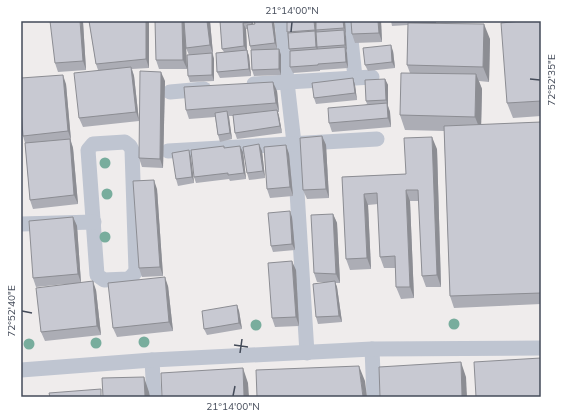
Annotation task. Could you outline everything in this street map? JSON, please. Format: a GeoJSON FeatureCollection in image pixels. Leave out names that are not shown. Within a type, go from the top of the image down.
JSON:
{"type":"FeatureCollection","features":[{"type":"Feature","properties":{"kind":"street"},"geometry":{"type":"LineString","coordinates":[[282,21],[294,143],[307,354]]}},
{"type":"Feature","properties":{"kind":"street"},"geometry":{"type":"LineString","coordinates":[[349,21],[355,77]]}},
{"type":"Feature","properties":{"kind":"street"},"geometry":{"type":"LineString","coordinates":[[240,86],[372,77]]}},
{"type":"Feature","properties":{"kind":"street"},"geometry":{"type":"LineString","coordinates":[[170,92],[216,88]]}},
{"type":"Feature","properties":{"kind":"street"},"geometry":{"type":"LineString","coordinates":[[168,151],[378,139]]}},
{"type":"Feature","properties":{"kind":"street"},"geometry":{"type":"LineString","coordinates":[[125,142],[132,150],[136,271],[128,279],[104,280],[97,275],[94,222],[88,150],[93,144],[125,142]]}},
{"type":"Feature","properties":{"kind":"street"},"geometry":{"type":"LineString","coordinates":[[21,224],[94,222]]}},
{"type":"Feature","properties":{"kind":"street"},"geometry":{"type":"LineString","coordinates":[[21,370],[152,360],[307,354],[372,349],[541,348]]}},
{"type":"Feature","properties":{"kind":"street"},"geometry":{"type":"LineString","coordinates":[[372,349],[374,397]]}},
{"type":"Feature","properties":{"kind":"street"},"geometry":{"type":"LineString","coordinates":[[152,360],[154,397]]}},
{"type":"Feature","properties":{"kind":"building"},"geometry":{"type":"Polygon","coordinates":[[[50,21],[80,21],[83,61],[55,63],[50,21]]]}},
{"type":"Feature","properties":{"kind":"building"},"geometry":{"type":"Polygon","coordinates":[[[89,21],[146,21],[146,59],[96,64],[89,21]]]}},
{"type":"Feature","properties":{"kind":"building"},"geometry":{"type":"Polygon","coordinates":[[[155,21],[182,21],[183,60],[156,60],[155,21]]]}},
{"type":"Feature","properties":{"kind":"building"},"geometry":{"type":"Polygon","coordinates":[[[184,21],[207,21],[210,45],[186,48],[184,21]]]}},
{"type":"Feature","properties":{"kind":"building"},"geometry":{"type":"Polygon","coordinates":[[[220,21],[251,21],[243,23],[244,46],[222,49],[220,21]]]}},
{"type":"Feature","properties":{"kind":"building"},"geometry":{"type":"Polygon","coordinates":[[[254,21],[272,21],[275,43],[250,46],[247,25],[255,24],[254,21]]]}},
{"type":"Feature","properties":{"kind":"building"},"geometry":{"type":"Polygon","coordinates":[[[287,21],[314,21],[315,30],[287,32],[287,21]]]}},
{"type":"Feature","properties":{"kind":"building"},"geometry":{"type":"Polygon","coordinates":[[[316,21],[343,21],[344,28],[316,30],[316,21]]]}},
{"type":"Feature","properties":{"kind":"building"},"geometry":{"type":"Polygon","coordinates":[[[351,21],[378,21],[379,33],[352,34],[351,21]]]}},
{"type":"Feature","properties":{"kind":"building"},"geometry":{"type":"Polygon","coordinates":[[[541,21],[541,101],[507,103],[501,23],[541,21]]]}},
{"type":"Feature","properties":{"kind":"building"},"geometry":{"type":"Polygon","coordinates":[[[408,23],[484,24],[483,67],[407,65],[408,23]]]}},
{"type":"Feature","properties":{"kind":"building"},"geometry":{"type":"Polygon","coordinates":[[[344,30],[345,45],[317,47],[316,32],[344,30]]]}},
{"type":"Feature","properties":{"kind":"building"},"geometry":{"type":"Polygon","coordinates":[[[315,31],[316,47],[289,49],[288,33],[315,31]]]}},
{"type":"Feature","properties":{"kind":"building"},"geometry":{"type":"Polygon","coordinates":[[[391,45],[392,62],[365,65],[363,48],[391,45]]]}},
{"type":"Feature","properties":{"kind":"building"},"geometry":{"type":"Polygon","coordinates":[[[345,47],[346,62],[290,67],[290,51],[345,47]]]}},
{"type":"Feature","properties":{"kind":"building"},"geometry":{"type":"Polygon","coordinates":[[[279,49],[279,69],[252,70],[251,50],[279,49]]]}},
{"type":"Feature","properties":{"kind":"building"},"geometry":{"type":"Polygon","coordinates":[[[247,50],[249,69],[217,72],[216,53],[247,50]]]}},
{"type":"Feature","properties":{"kind":"building"},"geometry":{"type":"Polygon","coordinates":[[[212,53],[212,75],[188,76],[187,55],[212,53]]]}},
{"type":"Feature","properties":{"kind":"building"},"geometry":{"type":"Polygon","coordinates":[[[131,67],[136,112],[79,118],[74,73],[131,67]]]}},
{"type":"Feature","properties":{"kind":"building"},"geometry":{"type":"Polygon","coordinates":[[[140,71],[161,72],[160,159],[139,158],[140,71]]]}},
{"type":"Feature","properties":{"kind":"building"},"geometry":{"type":"Polygon","coordinates":[[[401,73],[476,74],[475,117],[400,115],[401,73]]]}},
{"type":"Feature","properties":{"kind":"building"},"geometry":{"type":"Polygon","coordinates":[[[63,75],[68,131],[23,136],[21,78],[63,75]]]}},
{"type":"Feature","properties":{"kind":"building"},"geometry":{"type":"Polygon","coordinates":[[[353,78],[355,93],[314,98],[312,83],[353,78]]]}},
{"type":"Feature","properties":{"kind":"building"},"geometry":{"type":"Polygon","coordinates":[[[385,79],[386,100],[366,101],[365,80],[385,79]]]}},
{"type":"Feature","properties":{"kind":"building"},"geometry":{"type":"Polygon","coordinates":[[[273,82],[276,103],[186,110],[184,87],[273,82]]]}},
{"type":"Feature","properties":{"kind":"building"},"geometry":{"type":"Polygon","coordinates":[[[387,103],[388,118],[329,123],[328,108],[387,103]]]}},
{"type":"Feature","properties":{"kind":"building"},"geometry":{"type":"Polygon","coordinates":[[[277,110],[280,126],[235,133],[233,115],[277,110]]]}},
{"type":"Feature","properties":{"kind":"building"},"geometry":{"type":"Polygon","coordinates":[[[227,111],[230,133],[218,135],[215,113],[227,111]]]}},
{"type":"Feature","properties":{"kind":"building"},"geometry":{"type":"Polygon","coordinates":[[[541,122],[541,293],[450,296],[444,126],[541,122]]]}},
{"type":"Feature","properties":{"kind":"building"},"geometry":{"type":"Polygon","coordinates":[[[322,136],[326,189],[303,190],[300,138],[322,136]]]}},
{"type":"Feature","properties":{"kind":"building"},"geometry":{"type":"Polygon","coordinates":[[[432,137],[437,275],[422,276],[418,190],[406,190],[410,287],[396,287],[395,256],[380,257],[377,193],[364,194],[367,258],[346,259],[342,177],[406,174],[404,138],[432,137]]]}},
{"type":"Feature","properties":{"kind":"building"},"geometry":{"type":"Polygon","coordinates":[[[70,139],[74,195],[30,200],[25,143],[70,139]]]}},
{"type":"Feature","properties":{"kind":"building"},"geometry":{"type":"Polygon","coordinates":[[[259,144],[263,171],[247,173],[243,147],[259,144]]]}},
{"type":"Feature","properties":{"kind":"building"},"geometry":{"type":"Polygon","coordinates":[[[286,145],[290,187],[267,189],[264,147],[286,145]]]}},
{"type":"Feature","properties":{"kind":"building"},"geometry":{"type":"Polygon","coordinates":[[[224,146],[224,148],[240,146],[244,173],[228,175],[228,173],[194,177],[191,150],[224,146]]]}},
{"type":"Feature","properties":{"kind":"building"},"geometry":{"type":"Polygon","coordinates":[[[189,150],[192,177],[176,179],[172,153],[189,150]]]}},
{"type":"Feature","properties":{"kind":"building"},"geometry":{"type":"Polygon","coordinates":[[[154,180],[160,267],[139,268],[133,181],[154,180]]]}},
{"type":"Feature","properties":{"kind":"building"},"geometry":{"type":"Polygon","coordinates":[[[290,211],[292,244],[271,246],[268,213],[290,211]]]}},
{"type":"Feature","properties":{"kind":"building"},"geometry":{"type":"Polygon","coordinates":[[[333,214],[336,274],[314,273],[311,215],[333,214]]]}},
{"type":"Feature","properties":{"kind":"building"},"geometry":{"type":"Polygon","coordinates":[[[73,217],[78,274],[33,278],[29,221],[73,217]]]}},
{"type":"Feature","properties":{"kind":"building"},"geometry":{"type":"Polygon","coordinates":[[[292,261],[296,317],[272,318],[268,263],[292,261]]]}},
{"type":"Feature","properties":{"kind":"building"},"geometry":{"type":"Polygon","coordinates":[[[165,277],[169,322],[113,328],[108,283],[165,277]]]}},
{"type":"Feature","properties":{"kind":"building"},"geometry":{"type":"Polygon","coordinates":[[[93,281],[97,326],[41,332],[36,288],[93,281]]]}},
{"type":"Feature","properties":{"kind":"building"},"geometry":{"type":"Polygon","coordinates":[[[335,281],[339,316],[316,317],[313,284],[335,281]]]}},
{"type":"Feature","properties":{"kind":"building"},"geometry":{"type":"Polygon","coordinates":[[[237,305],[239,323],[204,329],[202,311],[237,305]]]}},
{"type":"Feature","properties":{"kind":"building"},"geometry":{"type":"Polygon","coordinates":[[[541,358],[541,397],[476,397],[474,362],[541,358]]]}},
{"type":"Feature","properties":{"kind":"building"},"geometry":{"type":"Polygon","coordinates":[[[461,362],[462,397],[380,397],[379,367],[461,362]]]}},
{"type":"Feature","properties":{"kind":"building"},"geometry":{"type":"Polygon","coordinates":[[[359,366],[363,397],[257,397],[256,370],[359,366]]]}},
{"type":"Feature","properties":{"kind":"building"},"geometry":{"type":"Polygon","coordinates":[[[243,368],[244,397],[162,397],[161,373],[243,368]]]}},
{"type":"Feature","properties":{"kind":"building"},"geometry":{"type":"Polygon","coordinates":[[[144,377],[145,397],[103,397],[102,378],[144,377]]]}},
{"type":"Feature","properties":{"kind":"building"},"geometry":{"type":"Polygon","coordinates":[[[101,389],[101,397],[50,397],[49,393],[101,389]]]}}]}
